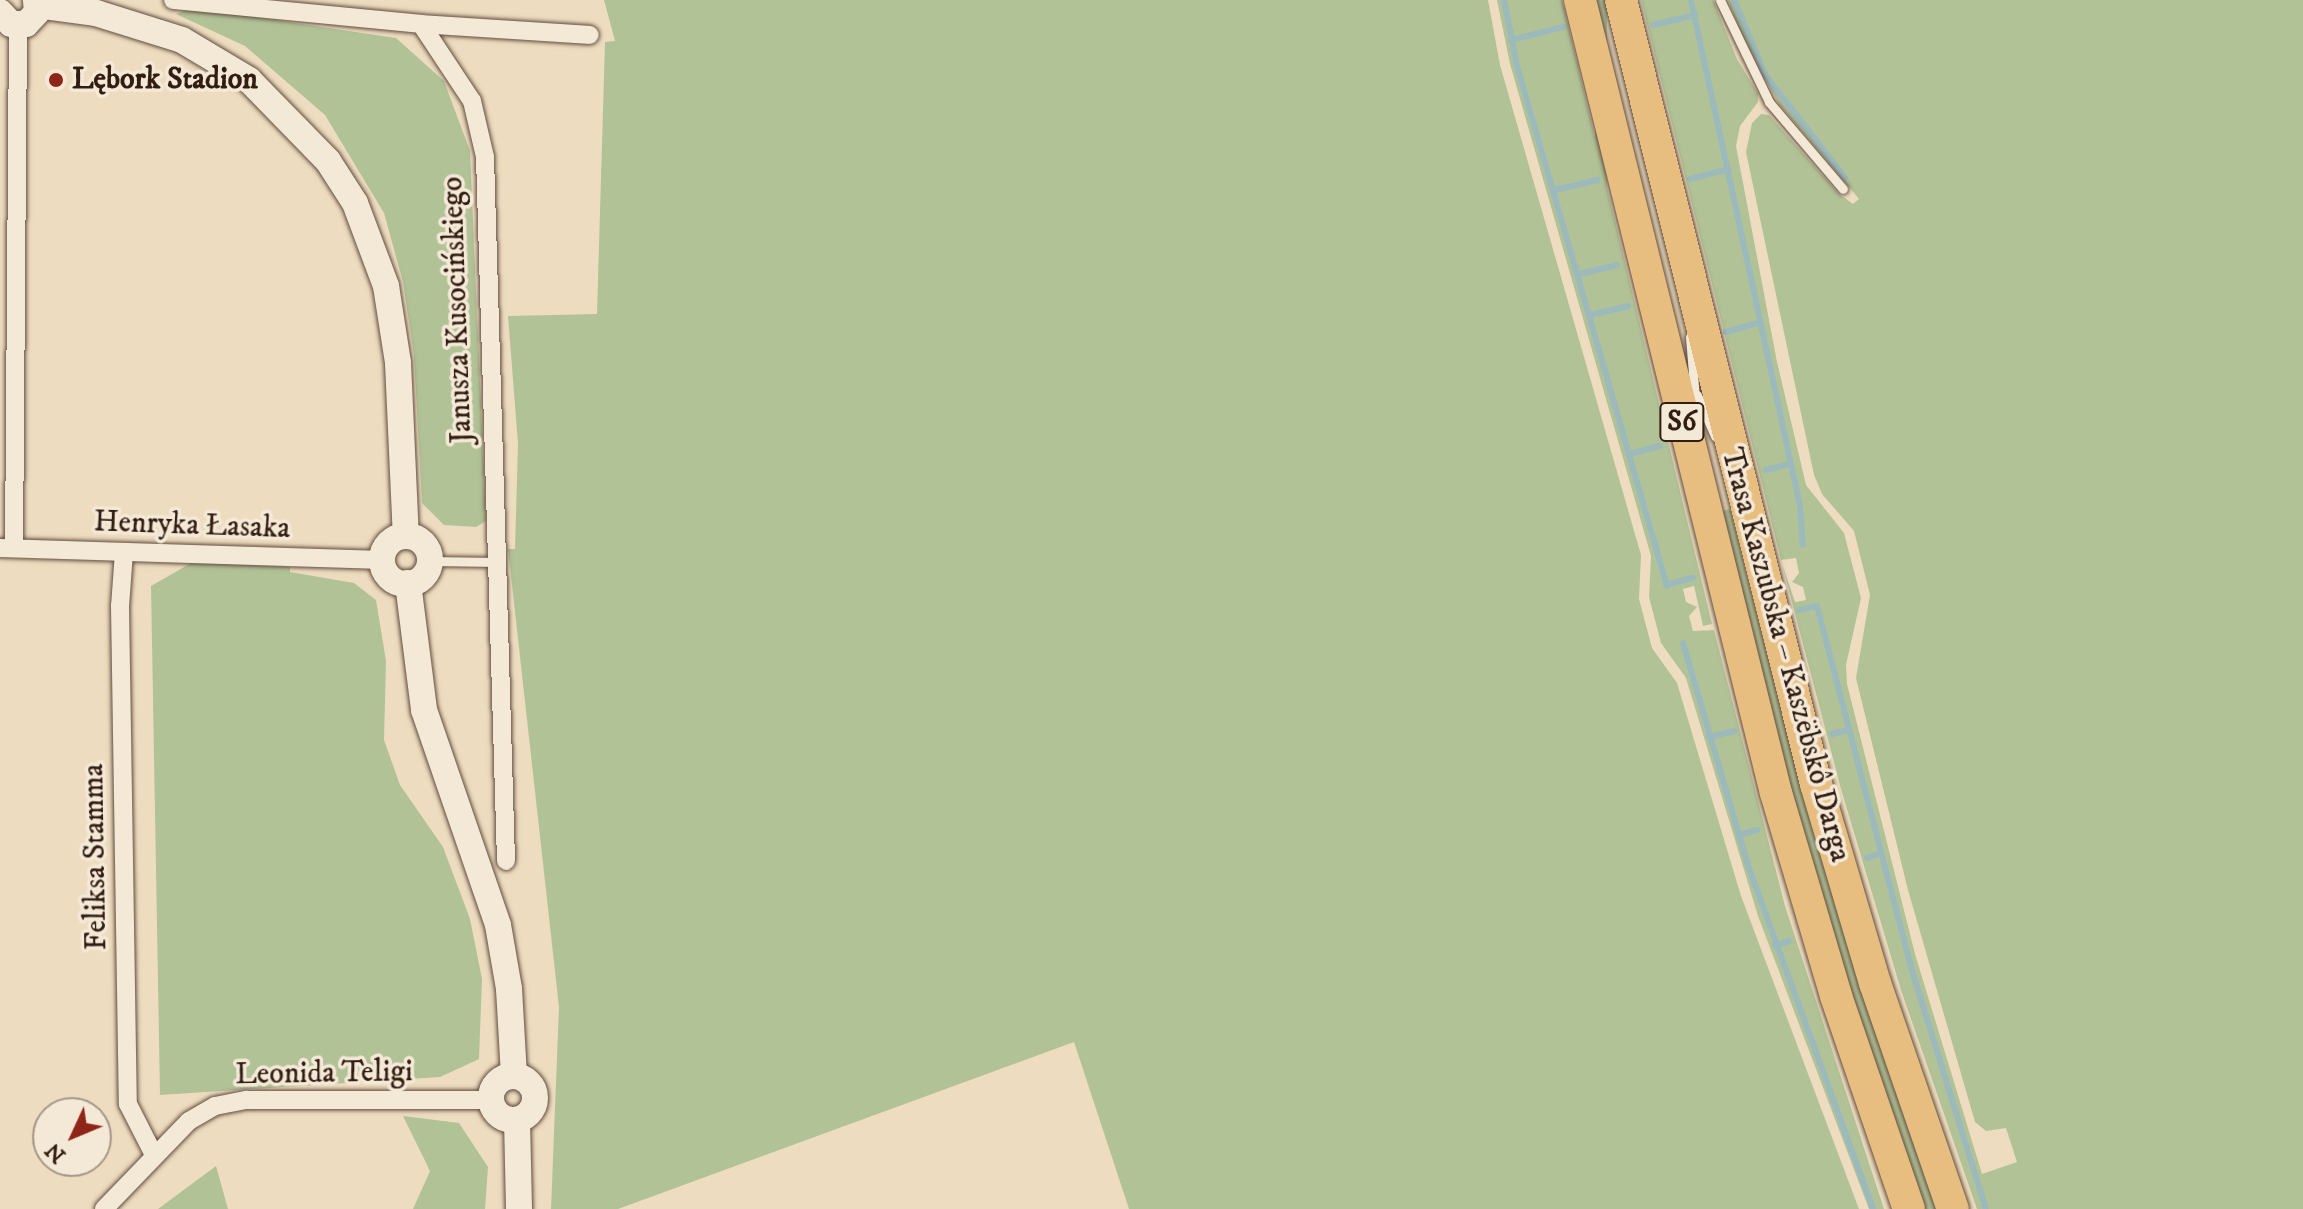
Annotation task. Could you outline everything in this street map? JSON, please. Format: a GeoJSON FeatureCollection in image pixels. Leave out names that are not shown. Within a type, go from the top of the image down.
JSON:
{"type":"FeatureCollection","features":[{"type":"Feature","properties":{"kind":"highway","name":"Trasa Kaszubska – Kaszëbskô Darga"},"geometry":{"type":"LineString","coordinates":[[1580,0],[1705,516],[1802,881],[1909,1209]]}},
{"type":"Feature","properties":{"kind":"highway","name":"Trasa Kaszubska – Kaszëbskô Darga"},"geometry":{"type":"LineString","coordinates":[[1621,0],[1744,506],[1870,968],[1953,1209]]}},
{"type":"Feature","properties":{"kind":"street"},"geometry":{"type":"LineString","coordinates":[[173,0],[421,24],[590,35]]}},
{"type":"Feature","properties":{"kind":"street"},"geometry":{"type":"LineString","coordinates":[[7,548],[9,19],[32,19],[37,2]]}},
{"type":"Feature","properties":{"kind":"street","name":"Janusza Kusocińskiego"},"geometry":{"type":"LineString","coordinates":[[37,2],[96,13],[182,40],[259,89],[328,161],[355,203],[386,286],[398,363],[406,536]]}},
{"type":"Feature","properties":{"kind":"street","name":"Janusza Kusocińskiego"},"geometry":{"type":"LineString","coordinates":[[421,24],[472,101],[485,157],[506,861]]}},
{"type":"Feature","properties":{"kind":"street"},"geometry":{"type":"LineString","coordinates":[[406,536],[421,541],[430,561],[426,574],[408,583],[393,579],[383,560],[388,545],[406,536]]}},
{"type":"Feature","properties":{"kind":"street","name":"Henryka Łasaka"},"geometry":{"type":"LineString","coordinates":[[7,548],[383,560]]}},
{"type":"Feature","properties":{"kind":"street","name":"Feliksa Stamma"},"geometry":{"type":"LineString","coordinates":[[124,552],[120,606],[128,1104],[154,1155]]}},
{"type":"Feature","properties":{"kind":"street"},"geometry":{"type":"LineString","coordinates":[[408,583],[424,710],[498,925],[509,989],[514,1076]]}},
{"type":"Feature","properties":{"kind":"street"},"geometry":{"type":"LineString","coordinates":[[517,1120],[499,1116],[491,1100],[497,1082],[514,1076],[530,1084],[535,1101],[517,1120],[519,1209]]}},
{"type":"Feature","properties":{"kind":"street","name":"Leonida Teligi"},"geometry":{"type":"LineString","coordinates":[[104,1209],[189,1121],[215,1106],[247,1100],[491,1100]]}},
{"type":"Feature","properties":{"kind":"lane"},"geometry":{"type":"LineString","coordinates":[[1720,0],[1769,102],[1843,189]]}},
{"type":"Feature","properties":{"kind":"lane"},"geometry":{"type":"LineString","coordinates":[[1683,258],[1705,516]]}},
{"type":"Feature","properties":{"kind":"lane"},"geometry":{"type":"LineString","coordinates":[[1644,267],[1744,506]]}},
{"type":"Feature","properties":{"kind":"lane"},"geometry":{"type":"LineString","coordinates":[[430,561],[498,562]]}},
{"type":"Feature","properties":{"kind":"green space"},"geometry":{"type":"Polygon","coordinates":[[[604,0],[1488,0],[1500,65],[1641,555],[1639,599],[1652,648],[1677,683],[1741,896],[1859,1209],[1129,1209],[1074,1042],[618,1209],[551,1209],[559,1007],[508,549],[515,549],[518,444],[508,316],[597,314],[605,42],[615,41],[604,0]]]}},
{"type":"Feature","properties":{"kind":"green space"},"geometry":{"type":"Polygon","coordinates":[[[1497,0],[1562,0],[1712,624],[1703,626],[1694,586],[1683,589],[1686,602],[1697,607],[1689,616],[1693,631],[1714,630],[1785,906],[1884,1209],[1869,1209],[1758,916],[1686,678],[1661,643],[1649,597],[1651,556],[1510,64],[1497,0]]]}},
{"type":"Feature","properties":{"kind":"green space"},"geometry":{"type":"Polygon","coordinates":[[[1595,0],[1607,0],[1607,268],[1595,268],[1595,0]]]}},
{"type":"Feature","properties":{"kind":"green space"},"geometry":{"type":"Polygon","coordinates":[[[1641,0],[1713,0],[1737,59],[1758,94],[1758,102],[1740,126],[1736,146],[1777,362],[1806,485],[1844,533],[1861,598],[1846,665],[1847,684],[1915,954],[1982,1174],[2017,1162],[2006,1128],[1986,1131],[1975,1122],[1908,890],[1856,678],[1870,595],[1854,531],[1822,494],[1814,475],[1746,152],[1752,123],[1761,114],[1769,115],[1838,193],[1853,204],[1859,199],[1780,105],[1747,47],[1728,0],[2303,0],[2303,1209],[1977,1209],[1901,990],[1841,789],[1782,564],[1795,602],[1806,600],[1803,587],[1792,582],[1799,573],[1796,558],[1781,560],[1641,0]]]}},
{"type":"Feature","properties":{"kind":"green space"},"geometry":{"type":"Polygon","coordinates":[[[193,8],[396,38],[444,81],[470,151],[486,521],[476,527],[444,525],[422,503],[414,356],[403,282],[384,213],[325,115],[245,46],[176,14],[193,8]]]}},
{"type":"Feature","properties":{"kind":"green space"},"geometry":{"type":"Polygon","coordinates":[[[1730,509],[1783,717],[1865,1001],[1936,1209],[1924,1209],[1854,1004],[1791,790],[1718,512],[1730,509]]]}},
{"type":"Feature","properties":{"kind":"green space"},"geometry":{"type":"Polygon","coordinates":[[[193,562],[290,567],[290,572],[354,583],[376,600],[386,661],[384,740],[400,785],[443,847],[470,919],[482,979],[479,1059],[440,1077],[160,1095],[151,586],[193,562]]]}},
{"type":"Feature","properties":{"kind":"green space"},"geometry":{"type":"Polygon","coordinates":[[[403,1116],[459,1123],[488,1167],[485,1209],[413,1209],[430,1171],[403,1116]]]}},
{"type":"Feature","properties":{"kind":"green space"},"geometry":{"type":"Polygon","coordinates":[[[216,1166],[228,1209],[158,1209],[216,1166]]]}},
{"type":"Feature","properties":{"kind":"waterway"},"geometry":{"type":"LineString","coordinates":[[1504,0],[1517,66],[1667,586]]}},
{"type":"Feature","properties":{"kind":"waterway"},"geometry":{"type":"LineString","coordinates":[[1691,0],[1800,506],[1803,545]]}},
{"type":"Feature","properties":{"kind":"waterway"},"geometry":{"type":"LineString","coordinates":[[1734,0],[1766,76],[1845,178]]}},
{"type":"Feature","properties":{"kind":"waterway"},"geometry":{"type":"LineString","coordinates":[[1653,25],[1695,15]]}},
{"type":"Feature","properties":{"kind":"waterway"},"geometry":{"type":"LineString","coordinates":[[1511,40],[1563,27]]}},
{"type":"Feature","properties":{"kind":"waterway"},"geometry":{"type":"LineString","coordinates":[[1690,179],[1729,169]]}},
{"type":"Feature","properties":{"kind":"waterway"},"geometry":{"type":"LineString","coordinates":[[1555,190],[1598,180]]}},
{"type":"Feature","properties":{"kind":"waterway"},"geometry":{"type":"LineString","coordinates":[[1579,274],[1617,265]]}},
{"type":"Feature","properties":{"kind":"waterway"},"geometry":{"type":"LineString","coordinates":[[1590,315],[1628,306]]}},
{"type":"Feature","properties":{"kind":"waterway"},"geometry":{"type":"LineString","coordinates":[[1726,332],[1758,323]]}},
{"type":"Feature","properties":{"kind":"waterway"},"geometry":{"type":"LineString","coordinates":[[1630,454],[1660,446]]}},
{"type":"Feature","properties":{"kind":"waterway"},"geometry":{"type":"LineString","coordinates":[[1766,470],[1790,464]]}},
{"type":"Feature","properties":{"kind":"waterway"},"geometry":{"type":"LineString","coordinates":[[1666,585],[1693,578]]}},
{"type":"Feature","properties":{"kind":"waterway"},"geometry":{"type":"LineString","coordinates":[[1799,610],[1817,606],[1910,964],[1986,1209]]}},
{"type":"Feature","properties":{"kind":"waterway"},"geometry":{"type":"LineString","coordinates":[[1683,643],[1749,868],[1873,1209]]}},
{"type":"Feature","properties":{"kind":"waterway"},"geometry":{"type":"LineString","coordinates":[[1832,734],[1848,730]]}},
{"type":"Feature","properties":{"kind":"waterway"},"geometry":{"type":"LineString","coordinates":[[1709,737],[1734,731]]}},
{"type":"Feature","properties":{"kind":"waterway"},"geometry":{"type":"LineString","coordinates":[[1739,835],[1757,830]]}},
{"type":"Feature","properties":{"kind":"waterway"},"geometry":{"type":"LineString","coordinates":[[1867,858],[1881,853]]}},
{"type":"Feature","properties":{"kind":"waterway"},"geometry":{"type":"LineString","coordinates":[[1775,946],[1789,941]]}},
{"type":"Feature","properties":{"kind":"place","name":"Lębork Stadion"},"geometry":{"type":"Point","coordinates":[56,80]}}]}
